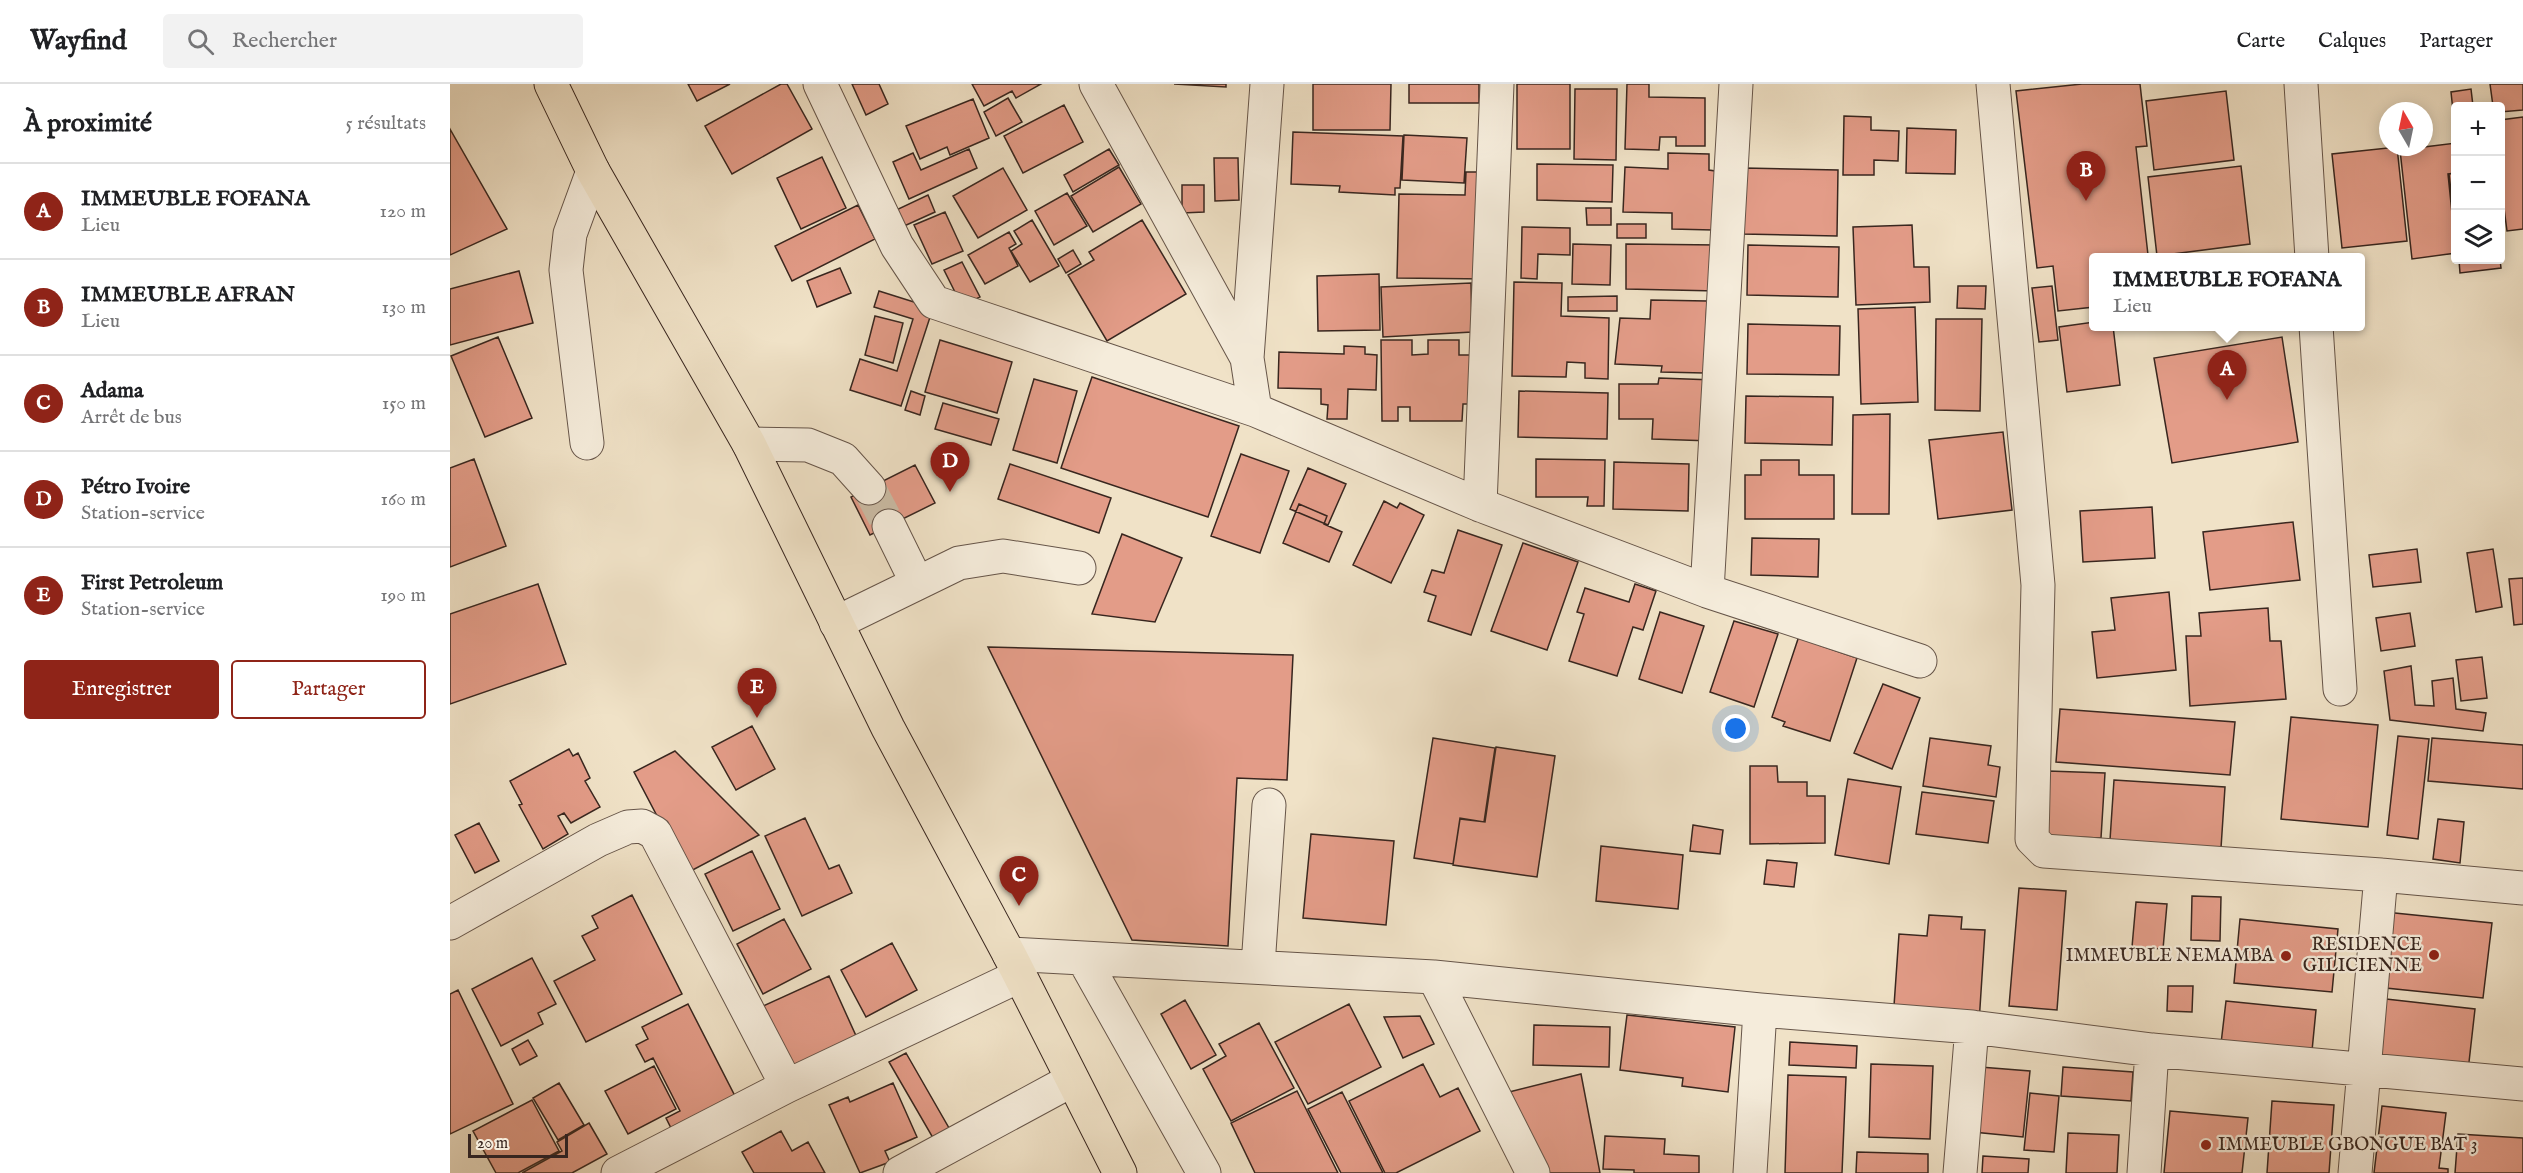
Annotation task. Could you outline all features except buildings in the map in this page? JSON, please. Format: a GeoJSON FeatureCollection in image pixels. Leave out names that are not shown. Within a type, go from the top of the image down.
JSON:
{"type":"FeatureCollection","features":[{"type":"Feature","properties":{"kind":"main road"},"geometry":{"type":"LineString","coordinates":[[551,84],[594,171],[749,444],[888,728],[1014,965],[1120,1173]]}},
{"type":"Feature","properties":{"kind":"street"},"geometry":{"type":"LineString","coordinates":[[820,84],[897,246],[934,302],[1255,410],[1480,505],[1707,591],[1920,661]]}},
{"type":"Feature","properties":{"kind":"street"},"geometry":{"type":"LineString","coordinates":[[1096,84],[1247,358]]}},
{"type":"Feature","properties":{"kind":"street"},"geometry":{"type":"LineString","coordinates":[[1255,410],[1247,358],[1267,84]]}},
{"type":"Feature","properties":{"kind":"street"},"geometry":{"type":"LineString","coordinates":[[1480,505],[1497,84]]}},
{"type":"Feature","properties":{"kind":"street"},"geometry":{"type":"LineString","coordinates":[[1707,591],[1736,84]]}},
{"type":"Feature","properties":{"kind":"street"},"geometry":{"type":"LineString","coordinates":[[1993,84],[2038,585],[2032,839],[2044,851],[2381,874],[2523,888]]}},
{"type":"Feature","properties":{"kind":"street"},"geometry":{"type":"LineString","coordinates":[[2301,84],[2312,253]]}},
{"type":"Feature","properties":{"kind":"street"},"geometry":{"type":"LineString","coordinates":[[587,443],[566,270],[570,234],[594,171]]}},
{"type":"Feature","properties":{"kind":"street"},"geometry":{"type":"LineString","coordinates":[[2316,331],[2340,689]]}},
{"type":"Feature","properties":{"kind":"street"},"geometry":{"type":"LineString","coordinates":[[749,444],[808,445],[843,459],[868,488]]}},
{"type":"Feature","properties":{"kind":"street"},"geometry":{"type":"LineString","coordinates":[[889,526],[917,583]]}},
{"type":"Feature","properties":{"kind":"street"},"geometry":{"type":"LineString","coordinates":[[836,623],[959,563],[1003,556],[1079,568]]}},
{"type":"Feature","properties":{"kind":"street"},"geometry":{"type":"LineString","coordinates":[[1258,966],[1269,805]]}},
{"type":"Feature","properties":{"kind":"street"},"geometry":{"type":"LineString","coordinates":[[450,923],[598,840],[628,827],[642,826],[655,833],[788,1086]]}},
{"type":"Feature","properties":{"kind":"street"},"geometry":{"type":"LineString","coordinates":[[2355,1173],[2381,874]]}},
{"type":"Feature","properties":{"kind":"street"},"geometry":{"type":"LineString","coordinates":[[1083,958],[1204,1173]]}},
{"type":"Feature","properties":{"kind":"street"},"geometry":{"type":"LineString","coordinates":[[618,1173],[788,1086],[1014,965],[1083,958],[1434,977],[1760,1011],[1972,1027],[2152,1050],[2523,1084]]}},
{"type":"Feature","properties":{"kind":"street"},"geometry":{"type":"LineString","coordinates":[[1434,977],[1533,1173]]}},
{"type":"Feature","properties":{"kind":"street"},"geometry":{"type":"LineString","coordinates":[[1750,1173],[1760,1011]]}},
{"type":"Feature","properties":{"kind":"street"},"geometry":{"type":"LineString","coordinates":[[1960,1173],[1972,1027]]}},
{"type":"Feature","properties":{"kind":"street"},"geometry":{"type":"LineString","coordinates":[[2144,1173],[2152,1050]]}},
{"type":"Feature","properties":{"kind":"street"},"geometry":{"type":"LineString","coordinates":[[900,1173],[1072,1080]]}},
{"type":"Feature","properties":{"kind":"tunnel"},"geometry":{"type":"LineString","coordinates":[[869,488],[889,526]]}},
{"type":"Feature","properties":{"kind":"place","name":"IMMEUBLE AFRAN"},"geometry":{"type":"Point","coordinates":[2086,201]}},
{"type":"Feature","properties":{"kind":"place","name":"IMMEUBLE FOFANA"},"geometry":{"type":"Point","coordinates":[2227,400]}},
{"type":"Feature","properties":{"kind":"place","name":"Pétro Ivoire"},"geometry":{"type":"Point","coordinates":[950,492]}},
{"type":"Feature","properties":{"kind":"place","name":"First Petroleum"},"geometry":{"type":"Point","coordinates":[757,718]}},
{"type":"Feature","properties":{"kind":"place","name":"Adama"},"geometry":{"type":"Point","coordinates":[1019,906]}},
{"type":"Feature","properties":{"kind":"place","name":"RESIDENCE GILICIENNE"},"geometry":{"type":"Point","coordinates":[2434,955]}},
{"type":"Feature","properties":{"kind":"place","name":"IMMEUBLE NEMAMBA"},"geometry":{"type":"Point","coordinates":[2286,956]}},
{"type":"Feature","properties":{"kind":"place","name":"IMMEUBLE GBONGUE BAT 3"},"geometry":{"type":"Point","coordinates":[2206,1145]}}]}
